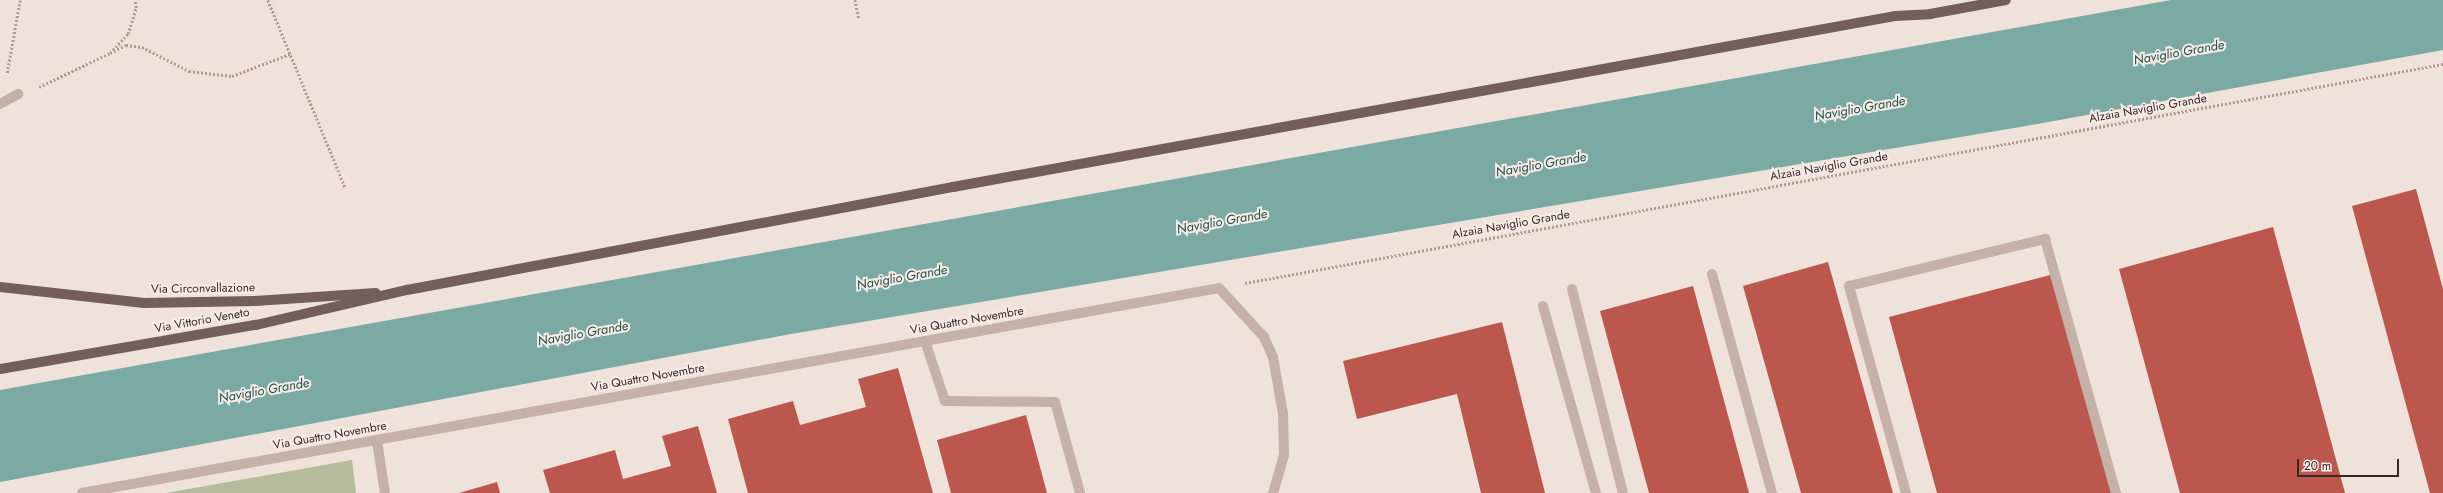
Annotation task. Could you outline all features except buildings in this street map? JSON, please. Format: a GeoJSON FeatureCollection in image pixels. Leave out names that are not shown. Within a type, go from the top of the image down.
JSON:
{"type":"FeatureCollection","features":[{"type":"Feature","properties":{"kind":"main road"},"geometry":{"type":"LineString","coordinates":[[407,290],[953,187],[1895,16],[1930,14],[2006,0]]}},
{"type":"Feature","properties":{"kind":"main road","name":"Via Circonvallazione"},"geometry":{"type":"LineString","coordinates":[[0,287],[144,303],[255,301],[407,290]]}},
{"type":"Feature","properties":{"kind":"main road","name":"Via Vittorio Veneto"},"geometry":{"type":"LineString","coordinates":[[0,369],[256,325],[407,290]]}},
{"type":"Feature","properties":{"kind":"street"},"geometry":{"type":"LineString","coordinates":[[1,103],[18,94]]}},
{"type":"Feature","properties":{"kind":"street"},"geometry":{"type":"LineString","coordinates":[[1906,493],[1849,286],[2045,239],[2116,493]]}},
{"type":"Feature","properties":{"kind":"street"},"geometry":{"type":"LineString","coordinates":[[1712,274],[1772,493]]}},
{"type":"Feature","properties":{"kind":"street"},"geometry":{"type":"LineString","coordinates":[[1219,288],[1264,337],[1273,356],[1283,414],[1284,455],[1273,493]]}},
{"type":"Feature","properties":{"kind":"street","name":"Via Quattro Novembre"},"geometry":{"type":"LineString","coordinates":[[82,493],[1219,288]]}},
{"type":"Feature","properties":{"kind":"street"},"geometry":{"type":"LineString","coordinates":[[1572,289],[1623,493]]}},
{"type":"Feature","properties":{"kind":"street"},"geometry":{"type":"LineString","coordinates":[[1543,306],[1596,493]]}},
{"type":"Feature","properties":{"kind":"street"},"geometry":{"type":"LineString","coordinates":[[925,342],[945,401],[1055,402],[1080,493]]}},
{"type":"Feature","properties":{"kind":"street"},"geometry":{"type":"LineString","coordinates":[[377,441],[385,493]]}},
{"type":"Feature","properties":{"kind":"path"},"geometry":{"type":"LineString","coordinates":[[1,103],[20,0]]}},
{"type":"Feature","properties":{"kind":"path"},"geometry":{"type":"LineString","coordinates":[[110,53],[128,34],[136,8],[135,0]]}},
{"type":"Feature","properties":{"kind":"path"},"geometry":{"type":"LineString","coordinates":[[268,0],[346,189]]}},
{"type":"Feature","properties":{"kind":"path"},"geometry":{"type":"LineString","coordinates":[[855,0],[859,19]]}},
{"type":"Feature","properties":{"kind":"path"},"geometry":{"type":"LineString","coordinates":[[18,94],[51,83],[126,45],[142,47],[189,70],[232,76],[290,54]]}},
{"type":"Feature","properties":{"kind":"path","name":"Alzaia Naviglio Grande"},"geometry":{"type":"LineString","coordinates":[[1219,288],[2443,64]]}},
{"type":"Feature","properties":{"kind":"green space"},"geometry":{"type":"Polygon","coordinates":[[[352,460],[356,493],[166,493],[352,460]]]}},
{"type":"Feature","properties":{"kind":"water","name":"Naviglio Grande"},"geometry":{"type":"Polygon","coordinates":[[[2171,0],[2443,0],[2443,50],[2026,126],[791,334],[0,482],[0,390],[2171,0]]]}}]}
